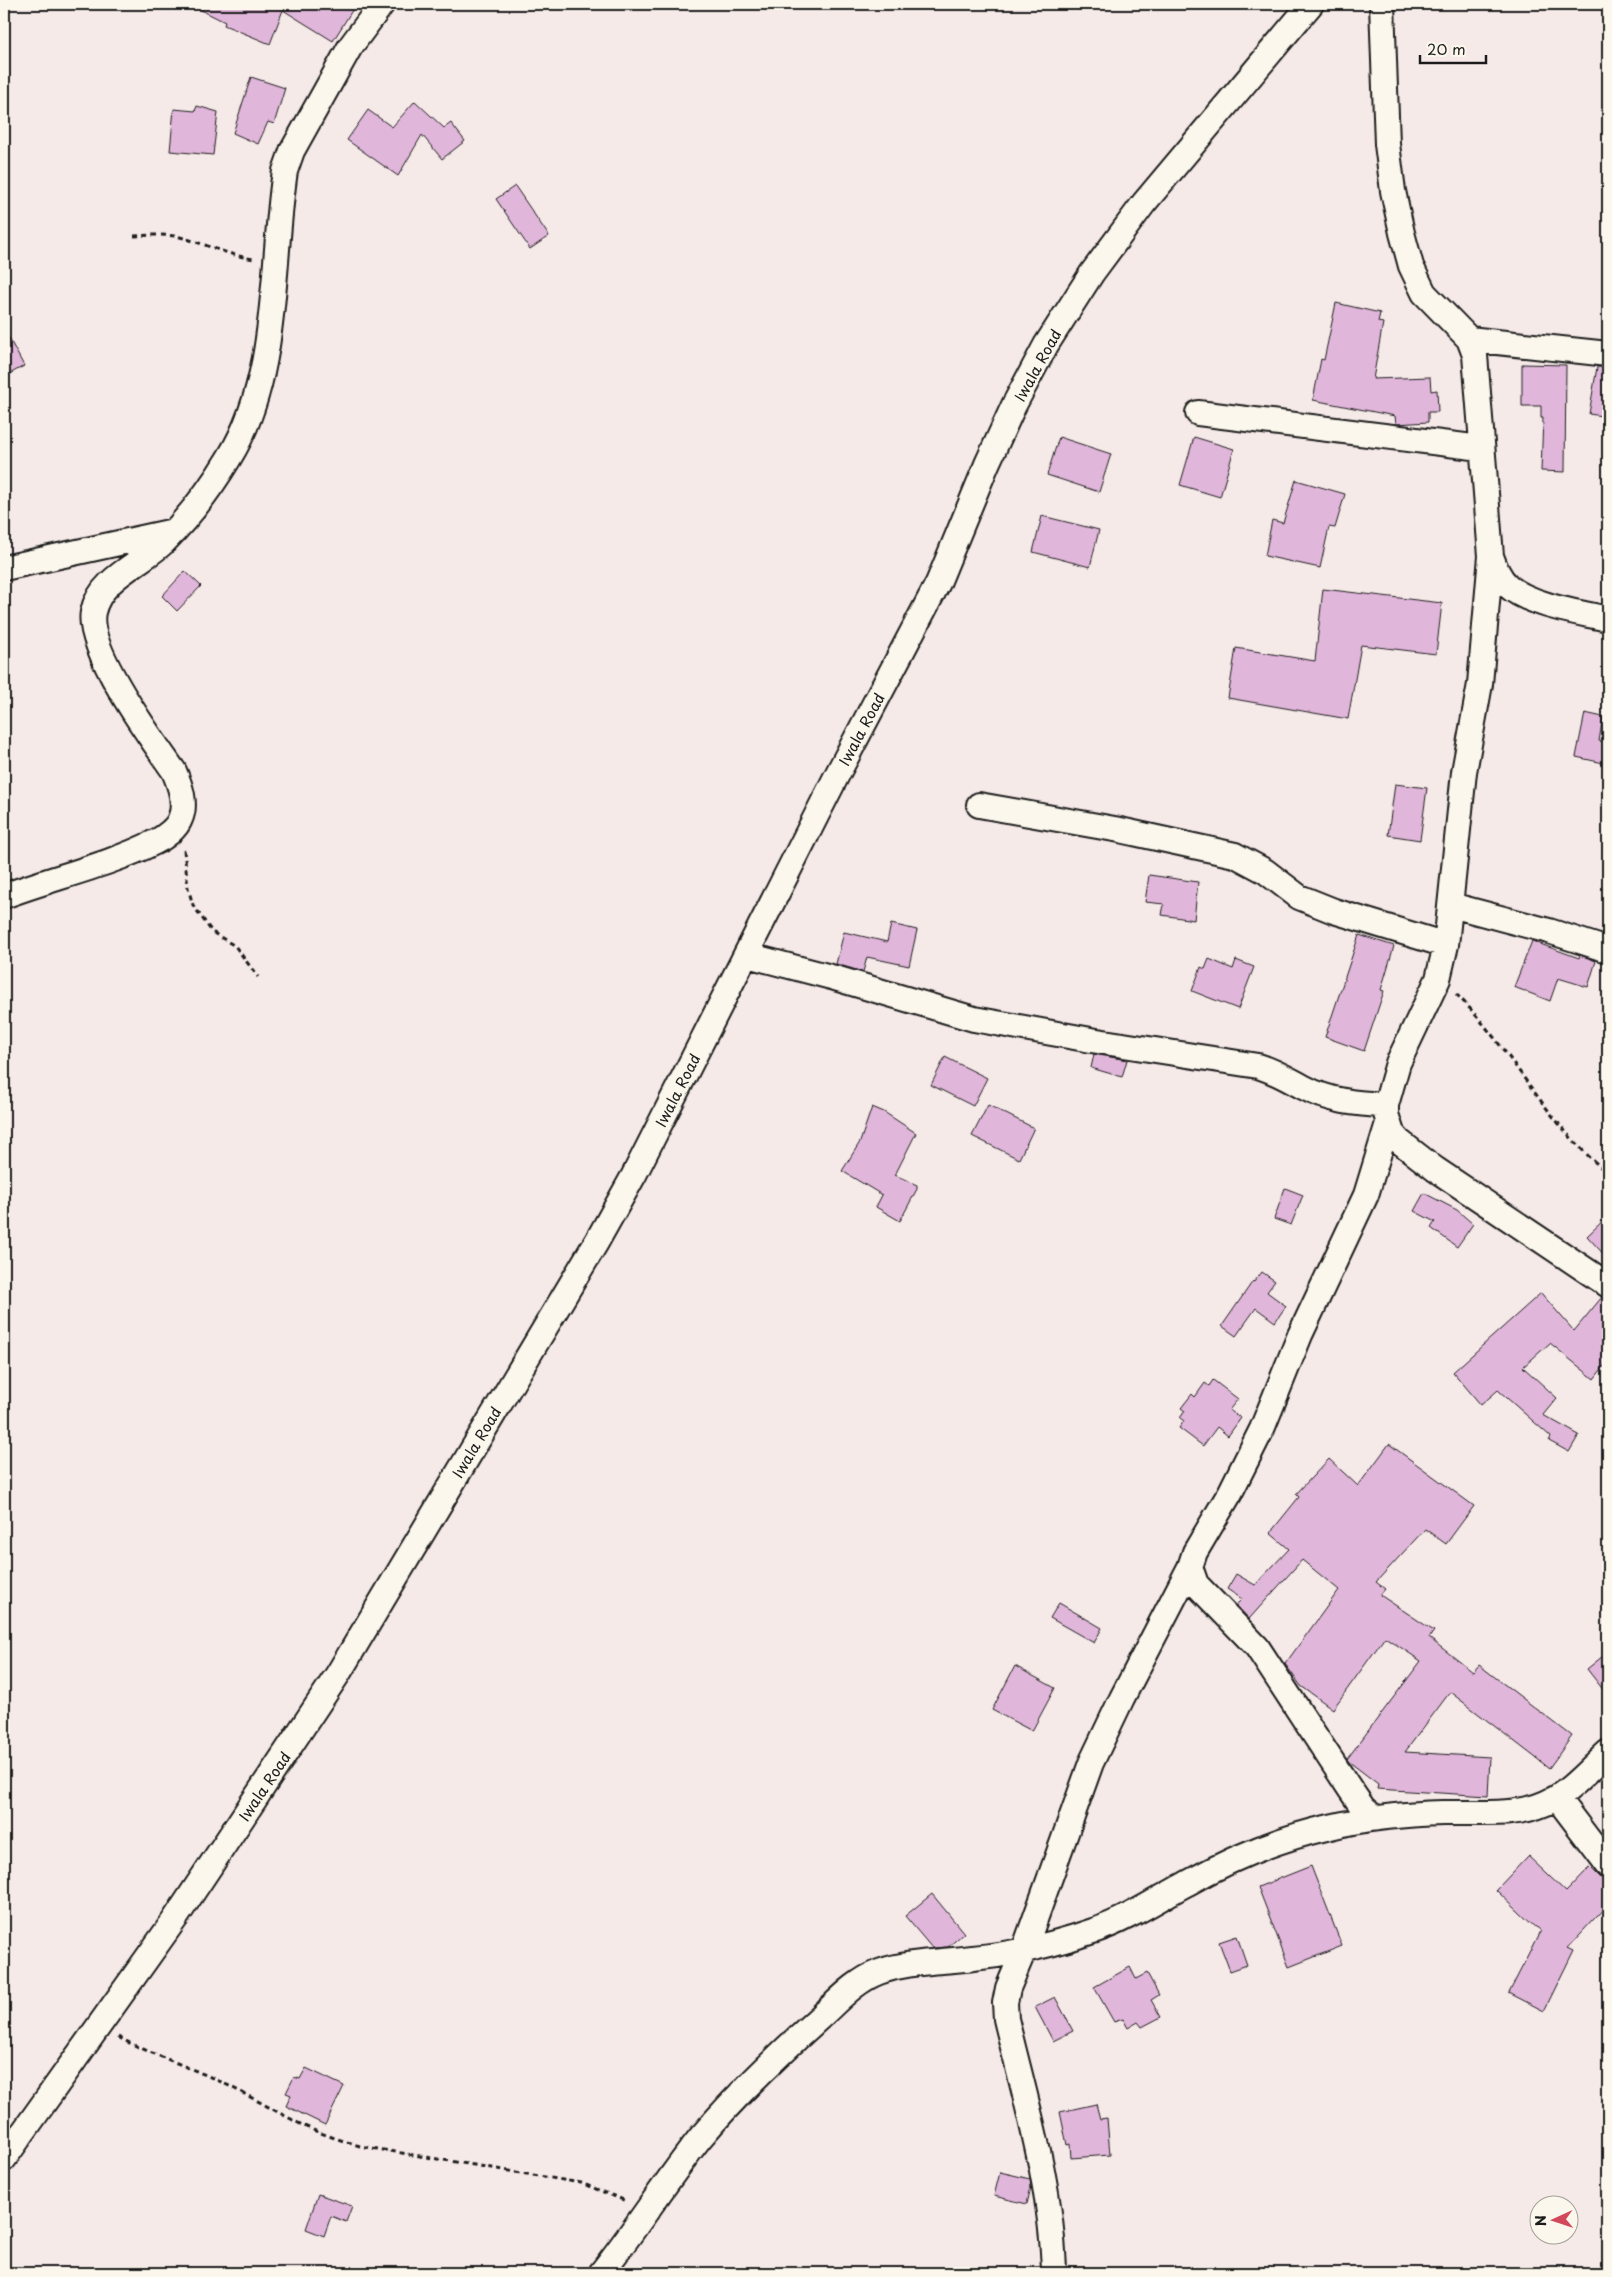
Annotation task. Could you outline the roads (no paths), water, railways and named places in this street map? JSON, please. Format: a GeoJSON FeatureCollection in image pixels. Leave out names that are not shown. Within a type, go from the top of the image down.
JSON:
{"type":"FeatureCollection","features":[{"type":"Feature","properties":{"kind":"street"},"geometry":{"type":"LineString","coordinates":[[4,896],[98,865],[157,842],[180,820],[183,801],[180,785],[174,771],[123,693],[102,654],[92,629],[95,606],[107,586],[147,557],[174,532],[200,500],[230,457],[258,389],[265,354],[273,308],[285,170],[292,151],[350,47],[382,4]]}},
{"type":"Feature","properties":{"kind":"street","name":"Iwala Road"},"geometry":{"type":"LineString","coordinates":[[4,2159],[100,2027],[180,1911],[338,1674],[597,1241],[634,1175],[833,781],[938,583],[987,464],[1014,406],[1046,345],[1092,273],[1144,203],[1311,4]]}},
{"type":"Feature","properties":{"kind":"street"},"geometry":{"type":"LineString","coordinates":[[1054,2273],[1052,2243],[1038,2147],[1026,2106],[1006,2011],[1008,1988],[1024,1950],[1070,1816],[1100,1742],[1190,1567],[1195,1552],[1230,1493],[1262,1429],[1300,1335],[1366,1195],[1398,1063],[1438,979],[1446,945],[1464,772],[1480,684],[1491,556],[1475,355],[1470,339],[1424,293],[1412,266],[1393,192],[1388,144],[1382,4]]}},
{"type":"Feature","properties":{"kind":"street"},"geometry":{"type":"LineString","coordinates":[[1470,339],[1608,354]]}},
{"type":"Feature","properties":{"kind":"street"},"geometry":{"type":"LineString","coordinates":[[1198,413],[1481,448]]}},
{"type":"Feature","properties":{"kind":"street"},"geometry":{"type":"LineString","coordinates":[[4,568],[174,532]]}},
{"type":"Feature","properties":{"kind":"street"},"geometry":{"type":"LineString","coordinates":[[1491,556],[1498,574],[1508,586],[1518,593],[1559,608],[1608,619]]}},
{"type":"Feature","properties":{"kind":"street"},"geometry":{"type":"LineString","coordinates":[[979,805],[1120,830],[1235,855],[1265,871],[1300,897],[1325,908],[1446,945]]}},
{"type":"Feature","properties":{"kind":"street"},"geometry":{"type":"LineString","coordinates":[[1451,905],[1549,931],[1608,950]]}},
{"type":"Feature","properties":{"kind":"street"},"geometry":{"type":"LineString","coordinates":[[746,955],[843,980],[974,1019],[1091,1040],[1258,1066],[1277,1072],[1305,1088],[1387,1114]]}},
{"type":"Feature","properties":{"kind":"street"},"geometry":{"type":"LineString","coordinates":[[1387,1114],[1392,1133],[1435,1169],[1608,1285]]}},
{"type":"Feature","properties":{"kind":"street"},"geometry":{"type":"LineString","coordinates":[[1190,1567],[1196,1584],[1258,1647],[1350,1789],[1363,1808],[1374,1818]]}},
{"type":"Feature","properties":{"kind":"street"},"geometry":{"type":"LineString","coordinates":[[601,2273],[701,2137],[780,2054],[859,1982],[877,1973],[902,1965],[978,1958],[1064,1941],[1106,1926],[1222,1866],[1279,1843],[1328,1827],[1374,1818],[1436,1813],[1517,1811],[1534,1808],[1557,1798],[1608,1752]]}},
{"type":"Feature","properties":{"kind":"street"},"geometry":{"type":"LineString","coordinates":[[1557,1798],[1608,1865]]}}]}
